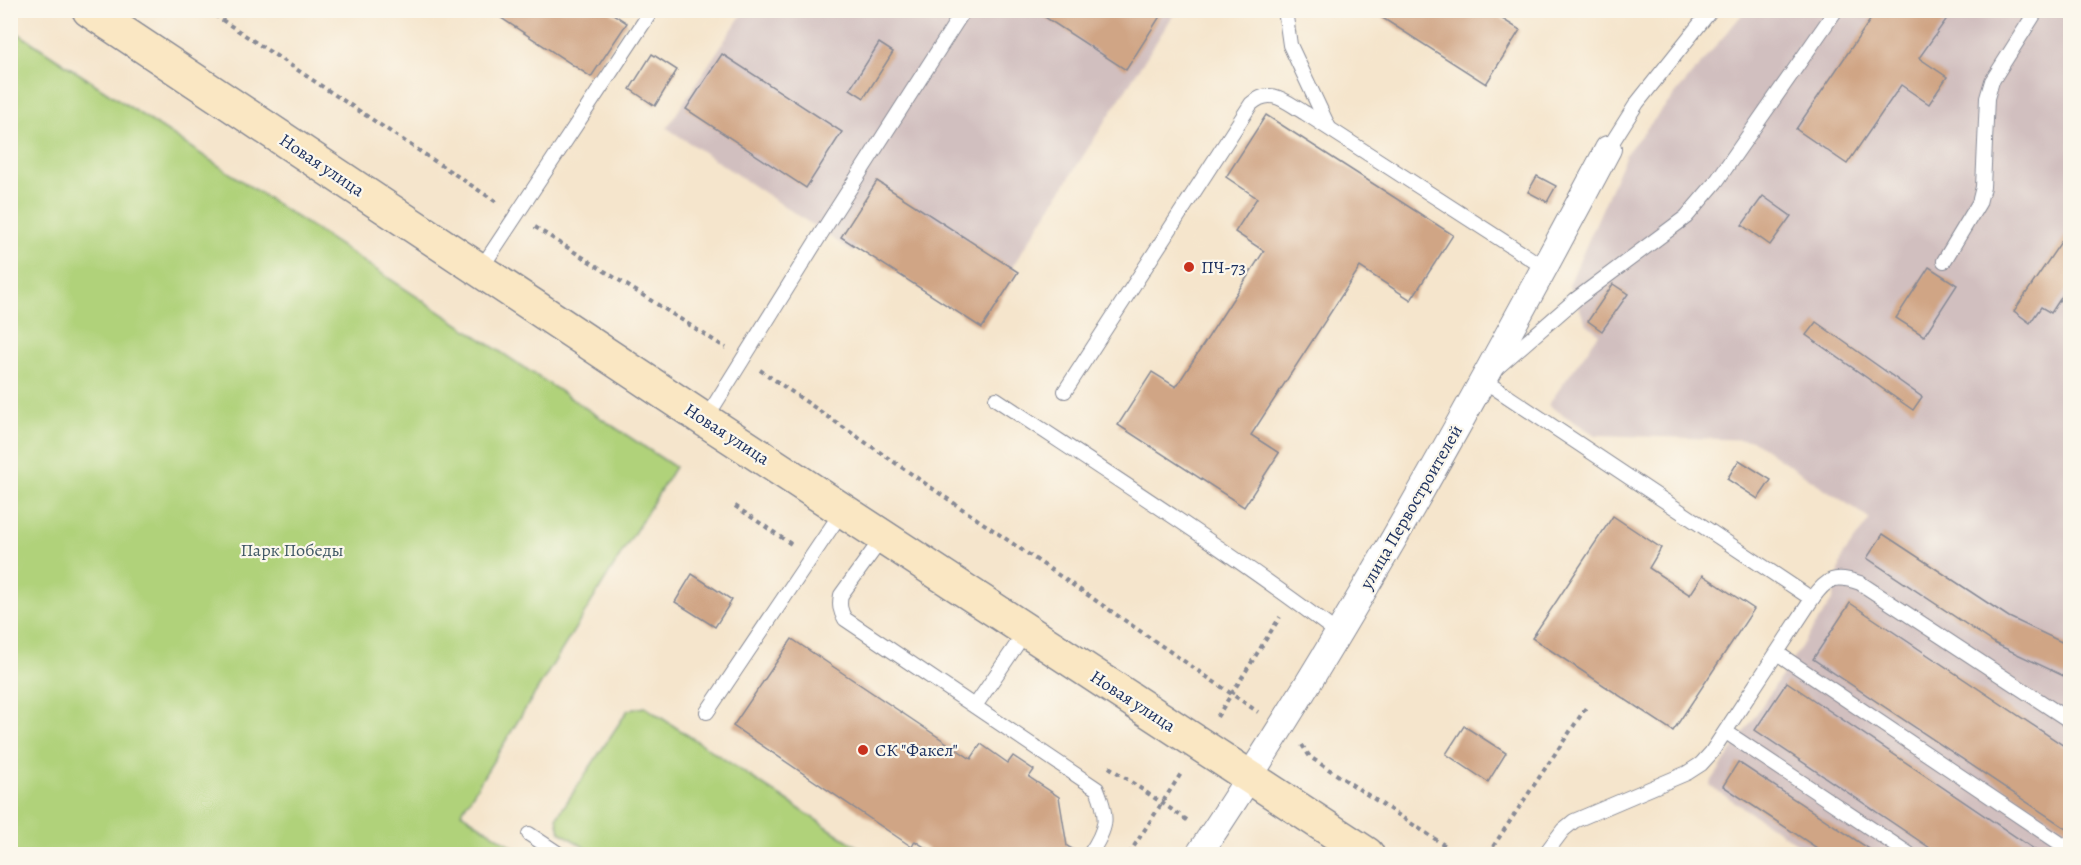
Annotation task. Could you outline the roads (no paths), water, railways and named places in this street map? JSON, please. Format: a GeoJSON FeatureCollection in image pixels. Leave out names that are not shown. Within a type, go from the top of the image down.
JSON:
{"type":"FeatureCollection","features":[{"type":"Feature","properties":{"kind":"street","name":"Новая улица"},"geometry":{"type":"LineString","coordinates":[[88,10],[705,420],[1367,855]]}},
{"type":"Feature","properties":{"kind":"street","name":"улица Первостроителей"},"geometry":{"type":"LineString","coordinates":[[1199,855],[1250,778],[1338,634],[1483,380],[1608,149]]}},
{"type":"Feature","properties":{"kind":"lane"},"geometry":{"type":"LineString","coordinates":[[480,270],[652,10]]}},
{"type":"Feature","properties":{"kind":"lane"},"geometry":{"type":"LineString","coordinates":[[705,420],[964,10]]}},
{"type":"Feature","properties":{"kind":"lane"},"geometry":{"type":"LineString","coordinates":[[1285,10],[1290,45],[1329,129]]}},
{"type":"Feature","properties":{"kind":"lane"},"geometry":{"type":"LineString","coordinates":[[1608,149],[1636,103],[1711,10]]}},
{"type":"Feature","properties":{"kind":"lane"},"geometry":{"type":"LineString","coordinates":[[1812,599],[1483,380],[1575,300],[1686,217],[1716,182],[1836,10]]}},
{"type":"Feature","properties":{"kind":"lane"},"geometry":{"type":"LineString","coordinates":[[1944,261],[1979,204],[1983,187],[1987,98],[1992,81],[2037,10]]}},
{"type":"Feature","properties":{"kind":"lane"},"geometry":{"type":"LineString","coordinates":[[1065,391],[1251,104],[1264,95],[1274,96],[1329,129],[1545,268]]}},
{"type":"Feature","properties":{"kind":"lane"},"geometry":{"type":"LineString","coordinates":[[996,399],[1176,519],[1292,599],[1338,634]]}},
{"type":"Feature","properties":{"kind":"lane"},"geometry":{"type":"LineString","coordinates":[[707,712],[843,510]]}},
{"type":"Feature","properties":{"kind":"lane"},"geometry":{"type":"LineString","coordinates":[[883,537],[841,595],[840,611],[845,620],[1097,789],[1104,806],[1106,820],[1102,836],[1090,855]]}},
{"type":"Feature","properties":{"kind":"lane"},"geometry":{"type":"LineString","coordinates":[[1545,855],[1553,842],[1574,820],[1687,773],[1701,764],[1712,753],[1812,599],[1824,583],[1834,579],[1846,578],[1860,583],[2070,721]]}},
{"type":"Feature","properties":{"kind":"lane"},"geometry":{"type":"LineString","coordinates":[[975,706],[1026,631]]}},
{"type":"Feature","properties":{"kind":"lane"},"geometry":{"type":"LineString","coordinates":[[1777,653],[2070,850]]}},
{"type":"Feature","properties":{"kind":"lane"},"geometry":{"type":"LineString","coordinates":[[1726,732],[1909,855]]}},
{"type":"Feature","properties":{"kind":"lane"},"geometry":{"type":"LineString","coordinates":[[529,834],[559,855]]}},
{"type":"Feature","properties":{"kind":"place","name":"ПЧ-73"},"geometry":{"type":"Point","coordinates":[1189,267]}},
{"type":"Feature","properties":{"kind":"place","name":"СК \"Факел\""},"geometry":{"type":"Point","coordinates":[863,750]}},
{"type":"Feature","properties":{"kind":"park label","name":"Парк Победы"},"geometry":{"type":"Point","coordinates":[292,550]}}]}
